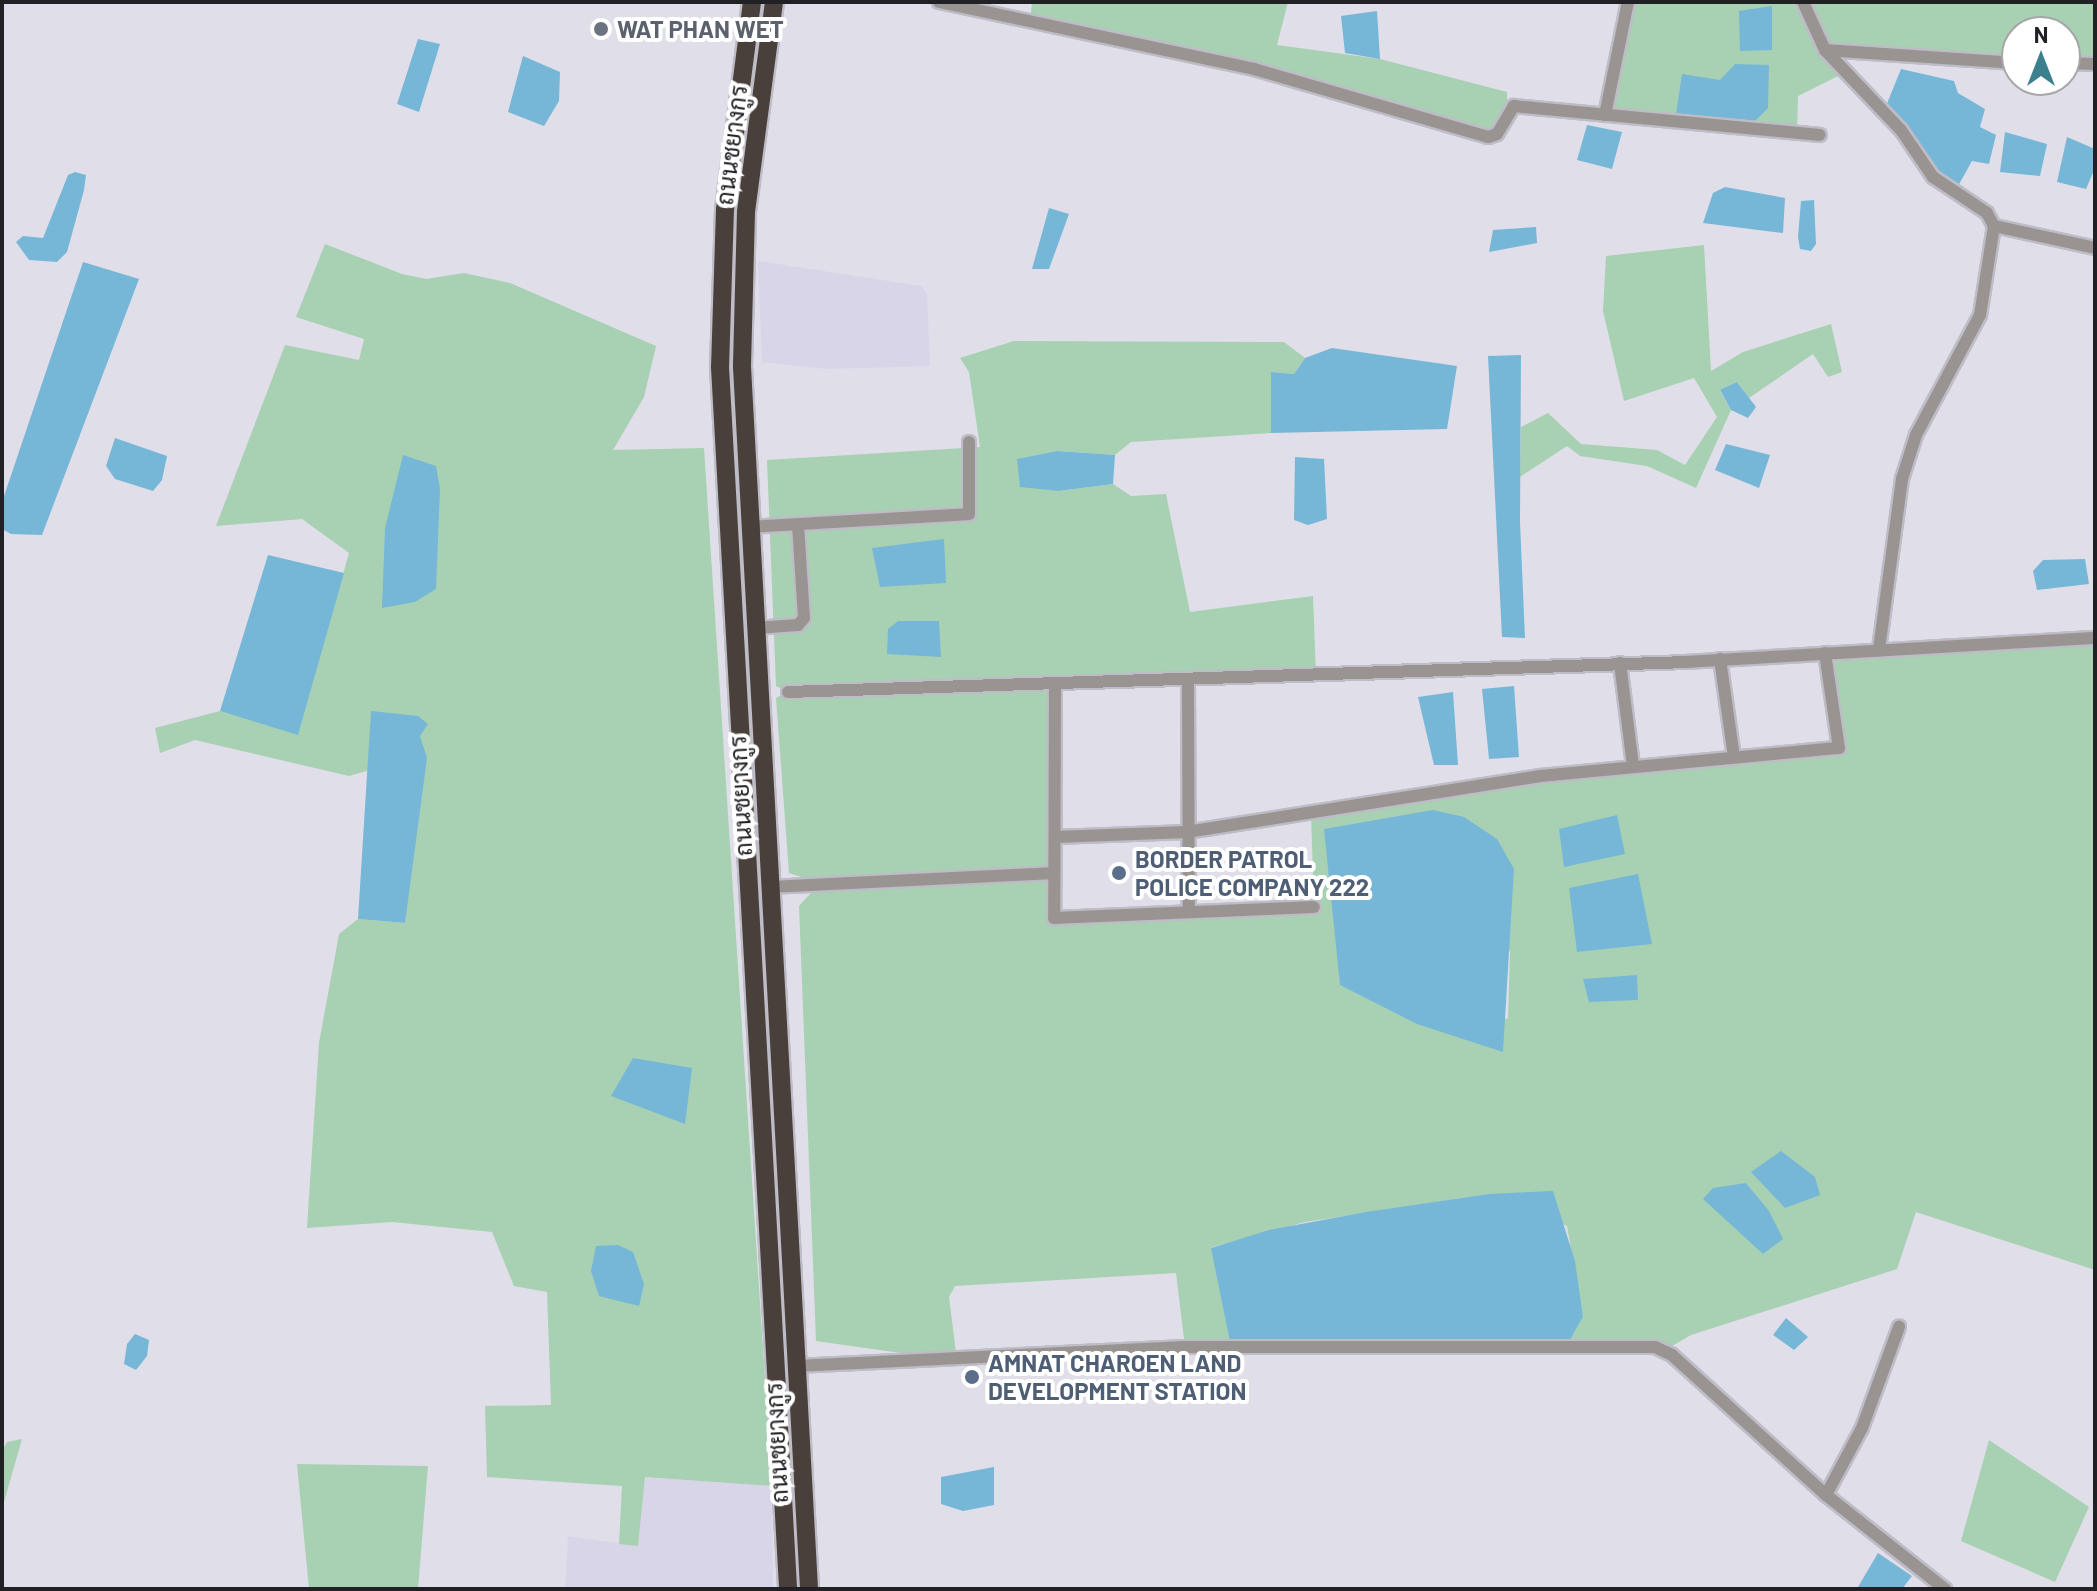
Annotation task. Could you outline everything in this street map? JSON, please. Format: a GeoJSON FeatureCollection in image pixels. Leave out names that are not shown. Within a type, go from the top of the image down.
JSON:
{"type":"FeatureCollection","features":[{"type":"Feature","properties":{"kind":"highway","name":"ถนนชยางกูร"},"geometry":{"type":"LineString","coordinates":[[752,2],[725,209],[720,289],[745,826],[788,1589]]}},
{"type":"Feature","properties":{"kind":"highway","name":"ถนนชยางกูร"},"geometry":{"type":"LineString","coordinates":[[774,2],[741,289],[755,628],[809,1589]]}},
{"type":"Feature","properties":{"kind":"highway"},"geometry":{"type":"LineString","coordinates":[[745,826],[766,825]]}},
{"type":"Feature","properties":{"kind":"street"},"geometry":{"type":"LineString","coordinates":[[939,2],[1254,69],[1488,137],[1497,134],[1514,106],[1820,135]]}},
{"type":"Feature","properties":{"kind":"street"},"geometry":{"type":"LineString","coordinates":[[1605,115],[1628,2]]}},
{"type":"Feature","properties":{"kind":"street"},"geometry":{"type":"LineString","coordinates":[[1803,2],[1825,50],[1892,120],[1933,177],[1987,213],[1994,226],[1980,315],[1916,435],[1902,479],[1879,650]]}},
{"type":"Feature","properties":{"kind":"street"},"geometry":{"type":"LineString","coordinates":[[1825,50],[2001,62]]}},
{"type":"Feature","properties":{"kind":"street"},"geometry":{"type":"LineString","coordinates":[[1994,226],[2095,248]]}},
{"type":"Feature","properties":{"kind":"street"},"geometry":{"type":"LineString","coordinates":[[750,527],[969,514],[969,442]]}},
{"type":"Feature","properties":{"kind":"street"},"geometry":{"type":"LineString","coordinates":[[755,628],[798,625],[804,618],[798,526]]}},
{"type":"Feature","properties":{"kind":"street"},"geometry":{"type":"LineString","coordinates":[[788,692],[1720,659],[2095,638]]}},
{"type":"Feature","properties":{"kind":"street"},"geometry":{"type":"LineString","coordinates":[[1055,837],[1187,832],[1399,795],[1633,766],[1839,748],[1825,653]]}},
{"type":"Feature","properties":{"kind":"street"},"geometry":{"type":"LineString","coordinates":[[1720,659],[1734,757]]}},
{"type":"Feature","properties":{"kind":"street"},"geometry":{"type":"LineString","coordinates":[[1620,663],[1633,766]]}},
{"type":"Feature","properties":{"kind":"street"},"geometry":{"type":"LineString","coordinates":[[1188,679],[1189,912]]}},
{"type":"Feature","properties":{"kind":"street"},"geometry":{"type":"LineString","coordinates":[[1055,684],[1054,918],[1314,907]]}},
{"type":"Feature","properties":{"kind":"street"},"geometry":{"type":"LineString","coordinates":[[770,887],[1054,873]]}},
{"type":"Feature","properties":{"kind":"street"},"geometry":{"type":"LineString","coordinates":[[1826,1495],[1862,1428],[1899,1327]]}},
{"type":"Feature","properties":{"kind":"street"},"geometry":{"type":"LineString","coordinates":[[796,1366],[1185,1347],[1655,1347],[1672,1355],[1826,1495],[1945,1589]]}},
{"type":"Feature","properties":{"kind":"shaded area"},"geometry":{"type":"Polygon","coordinates":[[[758,261],[921,286],[927,294],[930,366],[827,369],[762,362],[758,261]]]}},
{"type":"Feature","properties":{"kind":"shaded area"},"geometry":{"type":"Polygon","coordinates":[[[644,1477],[772,1486],[773,1589],[565,1589],[568,1536],[638,1546],[644,1477]]]}},
{"type":"Feature","properties":{"kind":"green space"},"geometry":{"type":"Polygon","coordinates":[[[1032,2],[1288,2],[1277,45],[1380,59],[1507,92],[1507,110],[1497,134],[1254,69],[1030,23],[1032,2]]]}},
{"type":"Feature","properties":{"kind":"green space"},"geometry":{"type":"Polygon","coordinates":[[[1628,2],[2095,2],[2095,64],[2081,64],[2081,16],[2001,16],[2001,62],[1827,50],[1846,72],[1798,96],[1797,133],[1605,115],[1628,2]]]}},
{"type":"Feature","properties":{"kind":"green space"},"geometry":{"type":"Polygon","coordinates":[[[325,244],[402,274],[426,279],[464,273],[510,283],[656,346],[644,397],[613,450],[704,448],[772,1486],[645,1477],[638,1546],[619,1544],[622,1486],[487,1477],[485,1406],[551,1405],[547,1292],[514,1286],[492,1232],[392,1222],[307,1228],[319,1043],[339,934],[358,919],[405,923],[420,736],[371,711],[370,770],[349,776],[195,740],[160,753],[155,728],[220,711],[298,734],[349,553],[302,519],[216,526],[285,345],[359,360],[364,339],[296,317],[325,244]]]}},
{"type":"Feature","properties":{"kind":"green space"},"geometry":{"type":"Polygon","coordinates":[[[1704,245],[1711,371],[1743,352],[1831,324],[1842,372],[1828,377],[1813,354],[1749,398],[1737,382],[1720,391],[1731,410],[1696,488],[1647,466],[1580,456],[1567,446],[1520,477],[1521,427],[1548,413],[1581,444],[1657,450],[1685,465],[1717,417],[1694,378],[1624,401],[1603,311],[1606,256],[1704,245]]]}},
{"type":"Feature","properties":{"kind":"green space"},"geometry":{"type":"Polygon","coordinates":[[[1014,341],[1284,342],[1305,358],[1294,374],[1271,372],[1271,433],[1131,442],[1115,455],[1058,451],[1059,491],[1113,484],[1131,496],[1166,494],[1190,612],[1313,596],[1316,675],[1055,684],[1054,917],[1314,906],[1311,814],[1399,795],[1839,748],[1825,653],[2095,638],[2095,1270],[1916,1212],[1897,1269],[1691,1335],[1665,1350],[1566,1347],[1583,1317],[1567,1226],[1489,1194],[1305,1222],[1212,1247],[1231,1347],[1185,1347],[1176,1273],[955,1286],[949,1297],[957,1361],[816,1341],[799,906],[820,883],[789,873],[776,698],[787,692],[776,686],[767,460],[980,447],[969,372],[960,358],[1014,341]],[[1336,908],[1340,985],[1508,1019],[1510,951],[1336,908]]]}},
{"type":"Feature","properties":{"kind":"green space"},"geometry":{"type":"Polygon","coordinates":[[[22,1439],[2,1508],[2,1451],[7,1442],[22,1439]]]}},
{"type":"Feature","properties":{"kind":"green space"},"geometry":{"type":"Polygon","coordinates":[[[1989,1440],[2089,1507],[2055,1582],[1961,1541],[1989,1440]]]}},
{"type":"Feature","properties":{"kind":"green space"},"geometry":{"type":"Polygon","coordinates":[[[297,1464],[428,1466],[418,1589],[309,1589],[297,1464]]]}},
{"type":"Feature","properties":{"kind":"water"},"geometry":{"type":"Polygon","coordinates":[[[1772,6],[1772,50],[1740,51],[1739,11],[1772,6]]]}},
{"type":"Feature","properties":{"kind":"water"},"geometry":{"type":"Polygon","coordinates":[[[1377,11],[1380,59],[1345,53],[1341,16],[1377,11]]]}},
{"type":"Feature","properties":{"kind":"water"},"geometry":{"type":"Polygon","coordinates":[[[418,39],[440,44],[419,112],[397,104],[418,39]]]}},
{"type":"Feature","properties":{"kind":"water"},"geometry":{"type":"Polygon","coordinates":[[[523,56],[560,72],[559,101],[544,126],[508,112],[523,56]]]}},
{"type":"Feature","properties":{"kind":"water"},"geometry":{"type":"Polygon","coordinates":[[[1735,64],[1769,65],[1768,108],[1755,121],[1676,114],[1682,74],[1720,80],[1735,64]]]}},
{"type":"Feature","properties":{"kind":"water"},"geometry":{"type":"Polygon","coordinates":[[[1901,69],[1954,81],[1958,93],[1985,109],[1980,127],[1996,135],[1989,164],[1972,161],[1953,195],[1884,111],[1901,69]]]}},
{"type":"Feature","properties":{"kind":"water"},"geometry":{"type":"Polygon","coordinates":[[[1587,125],[1622,132],[1612,169],[1577,160],[1587,125]]]}},
{"type":"Feature","properties":{"kind":"water"},"geometry":{"type":"Polygon","coordinates":[[[2005,132],[2047,144],[2040,176],[2000,172],[2005,132]]]}},
{"type":"Feature","properties":{"kind":"water"},"geometry":{"type":"Polygon","coordinates":[[[2067,137],[2095,149],[2095,168],[2086,189],[2057,182],[2067,137]]]}},
{"type":"Feature","properties":{"kind":"water"},"geometry":{"type":"Polygon","coordinates":[[[75,172],[86,175],[67,252],[57,262],[29,260],[16,242],[23,236],[43,238],[68,175],[75,172]]]}},
{"type":"Feature","properties":{"kind":"water"},"geometry":{"type":"Polygon","coordinates":[[[1725,187],[1785,198],[1783,233],[1703,223],[1713,193],[1725,187]]]}},
{"type":"Feature","properties":{"kind":"water"},"geometry":{"type":"Polygon","coordinates":[[[1814,200],[1816,244],[1811,251],[1800,249],[1798,237],[1801,201],[1814,200]]]}},
{"type":"Feature","properties":{"kind":"water"},"geometry":{"type":"Polygon","coordinates":[[[1049,208],[1069,214],[1049,269],[1032,269],[1049,208]]]}},
{"type":"Feature","properties":{"kind":"water"},"geometry":{"type":"Polygon","coordinates":[[[1536,227],[1537,243],[1489,252],[1493,230],[1536,227]]]}},
{"type":"Feature","properties":{"kind":"water"},"geometry":{"type":"Polygon","coordinates":[[[83,262],[139,279],[42,535],[11,534],[2,529],[2,502],[83,262]]]}},
{"type":"Feature","properties":{"kind":"water"},"geometry":{"type":"Polygon","coordinates":[[[1332,348],[1457,366],[1447,429],[1271,433],[1271,372],[1294,374],[1305,358],[1332,348]]]}},
{"type":"Feature","properties":{"kind":"water"},"geometry":{"type":"Polygon","coordinates":[[[1521,355],[1520,522],[1525,638],[1502,637],[1488,356],[1521,355]]]}},
{"type":"Feature","properties":{"kind":"water"},"geometry":{"type":"Polygon","coordinates":[[[1737,382],[1756,407],[1748,418],[1731,410],[1720,390],[1737,382]]]}},
{"type":"Feature","properties":{"kind":"water"},"geometry":{"type":"Polygon","coordinates":[[[115,438],[167,456],[162,480],[153,491],[115,479],[106,466],[115,438]]]}},
{"type":"Feature","properties":{"kind":"water"},"geometry":{"type":"Polygon","coordinates":[[[1726,444],[1770,455],[1759,488],[1715,470],[1726,444]]]}},
{"type":"Feature","properties":{"kind":"water"},"geometry":{"type":"Polygon","coordinates":[[[1058,451],[1115,455],[1113,484],[1059,491],[1020,487],[1017,459],[1058,451]]]}},
{"type":"Feature","properties":{"kind":"water"},"geometry":{"type":"Polygon","coordinates":[[[403,455],[436,466],[440,489],[436,589],[415,602],[382,608],[385,528],[403,455]]]}},
{"type":"Feature","properties":{"kind":"water"},"geometry":{"type":"Polygon","coordinates":[[[1295,457],[1324,459],[1327,519],[1308,525],[1294,520],[1295,457]]]}},
{"type":"Feature","properties":{"kind":"water"},"geometry":{"type":"Polygon","coordinates":[[[944,539],[946,583],[880,587],[872,548],[944,539]]]}},
{"type":"Feature","properties":{"kind":"water"},"geometry":{"type":"Polygon","coordinates":[[[268,555],[344,573],[298,735],[220,711],[268,555]]]}},
{"type":"Feature","properties":{"kind":"water"},"geometry":{"type":"Polygon","coordinates":[[[2085,559],[2089,584],[2037,590],[2033,571],[2043,560],[2085,559]]]}},
{"type":"Feature","properties":{"kind":"water"},"geometry":{"type":"Polygon","coordinates":[[[898,621],[939,621],[941,657],[887,654],[888,629],[898,621]]]}},
{"type":"Feature","properties":{"kind":"water"},"geometry":{"type":"Polygon","coordinates":[[[1514,686],[1519,757],[1489,759],[1482,689],[1514,686]]]}},
{"type":"Feature","properties":{"kind":"water"},"geometry":{"type":"Polygon","coordinates":[[[1453,692],[1458,765],[1434,765],[1418,697],[1453,692]]]}},
{"type":"Feature","properties":{"kind":"water"},"geometry":{"type":"Polygon","coordinates":[[[371,711],[418,716],[428,724],[420,736],[427,758],[405,923],[358,919],[371,711]]]}},
{"type":"Feature","properties":{"kind":"water"},"geometry":{"type":"Polygon","coordinates":[[[1433,810],[1464,817],[1497,839],[1514,869],[1503,1052],[1417,1024],[1340,985],[1324,829],[1433,810]]]}},
{"type":"Feature","properties":{"kind":"water"},"geometry":{"type":"Polygon","coordinates":[[[1617,815],[1625,854],[1564,867],[1559,829],[1617,815]]]}},
{"type":"Feature","properties":{"kind":"water"},"geometry":{"type":"Polygon","coordinates":[[[1638,874],[1652,944],[1577,952],[1569,888],[1638,874]]]}},
{"type":"Feature","properties":{"kind":"water"},"geometry":{"type":"Polygon","coordinates":[[[1637,975],[1638,1000],[1589,1002],[1583,979],[1637,975]]]}},
{"type":"Feature","properties":{"kind":"water"},"geometry":{"type":"Polygon","coordinates":[[[633,1058],[692,1068],[685,1124],[611,1096],[633,1058]]]}},
{"type":"Feature","properties":{"kind":"water"},"geometry":{"type":"Polygon","coordinates":[[[1781,1151],[1815,1177],[1820,1195],[1785,1208],[1751,1172],[1781,1151]]]}},
{"type":"Feature","properties":{"kind":"water"},"geometry":{"type":"Polygon","coordinates":[[[1746,1183],[1769,1211],[1783,1239],[1763,1254],[1703,1199],[1713,1188],[1746,1183]]]}},
{"type":"Feature","properties":{"kind":"water"},"geometry":{"type":"Polygon","coordinates":[[[1553,1191],[1575,1261],[1583,1317],[1566,1347],[1231,1347],[1211,1248],[1269,1230],[1366,1212],[1489,1194],[1553,1191]]]}},
{"type":"Feature","properties":{"kind":"water"},"geometry":{"type":"Polygon","coordinates":[[[618,1245],[633,1252],[644,1284],[639,1306],[599,1296],[591,1271],[596,1246],[618,1245]]]}},
{"type":"Feature","properties":{"kind":"water"},"geometry":{"type":"Polygon","coordinates":[[[1786,1318],[1808,1337],[1794,1350],[1773,1335],[1786,1318]]]}},
{"type":"Feature","properties":{"kind":"water"},"geometry":{"type":"Polygon","coordinates":[[[135,1334],[149,1340],[147,1356],[136,1370],[124,1364],[127,1344],[135,1334]]]}},
{"type":"Feature","properties":{"kind":"water"},"geometry":{"type":"Polygon","coordinates":[[[994,1467],[994,1505],[963,1511],[941,1504],[941,1477],[994,1467]]]}},
{"type":"Feature","properties":{"kind":"water"},"geometry":{"type":"Polygon","coordinates":[[[1878,1553],[1912,1576],[1902,1589],[1858,1587],[1878,1553]]]}},
{"type":"Feature","properties":{"kind":"place","name":"WAT PHAN WET"},"geometry":{"type":"Point","coordinates":[601,29]}},
{"type":"Feature","properties":{"kind":"place","name":"BORDER PATROL POLICE COMPANY 222"},"geometry":{"type":"Point","coordinates":[1119,873]}},
{"type":"Feature","properties":{"kind":"place","name":"AMNAT CHAROEN LAND DEVELOPMENT STATION"},"geometry":{"type":"Point","coordinates":[972,1377]}}]}
